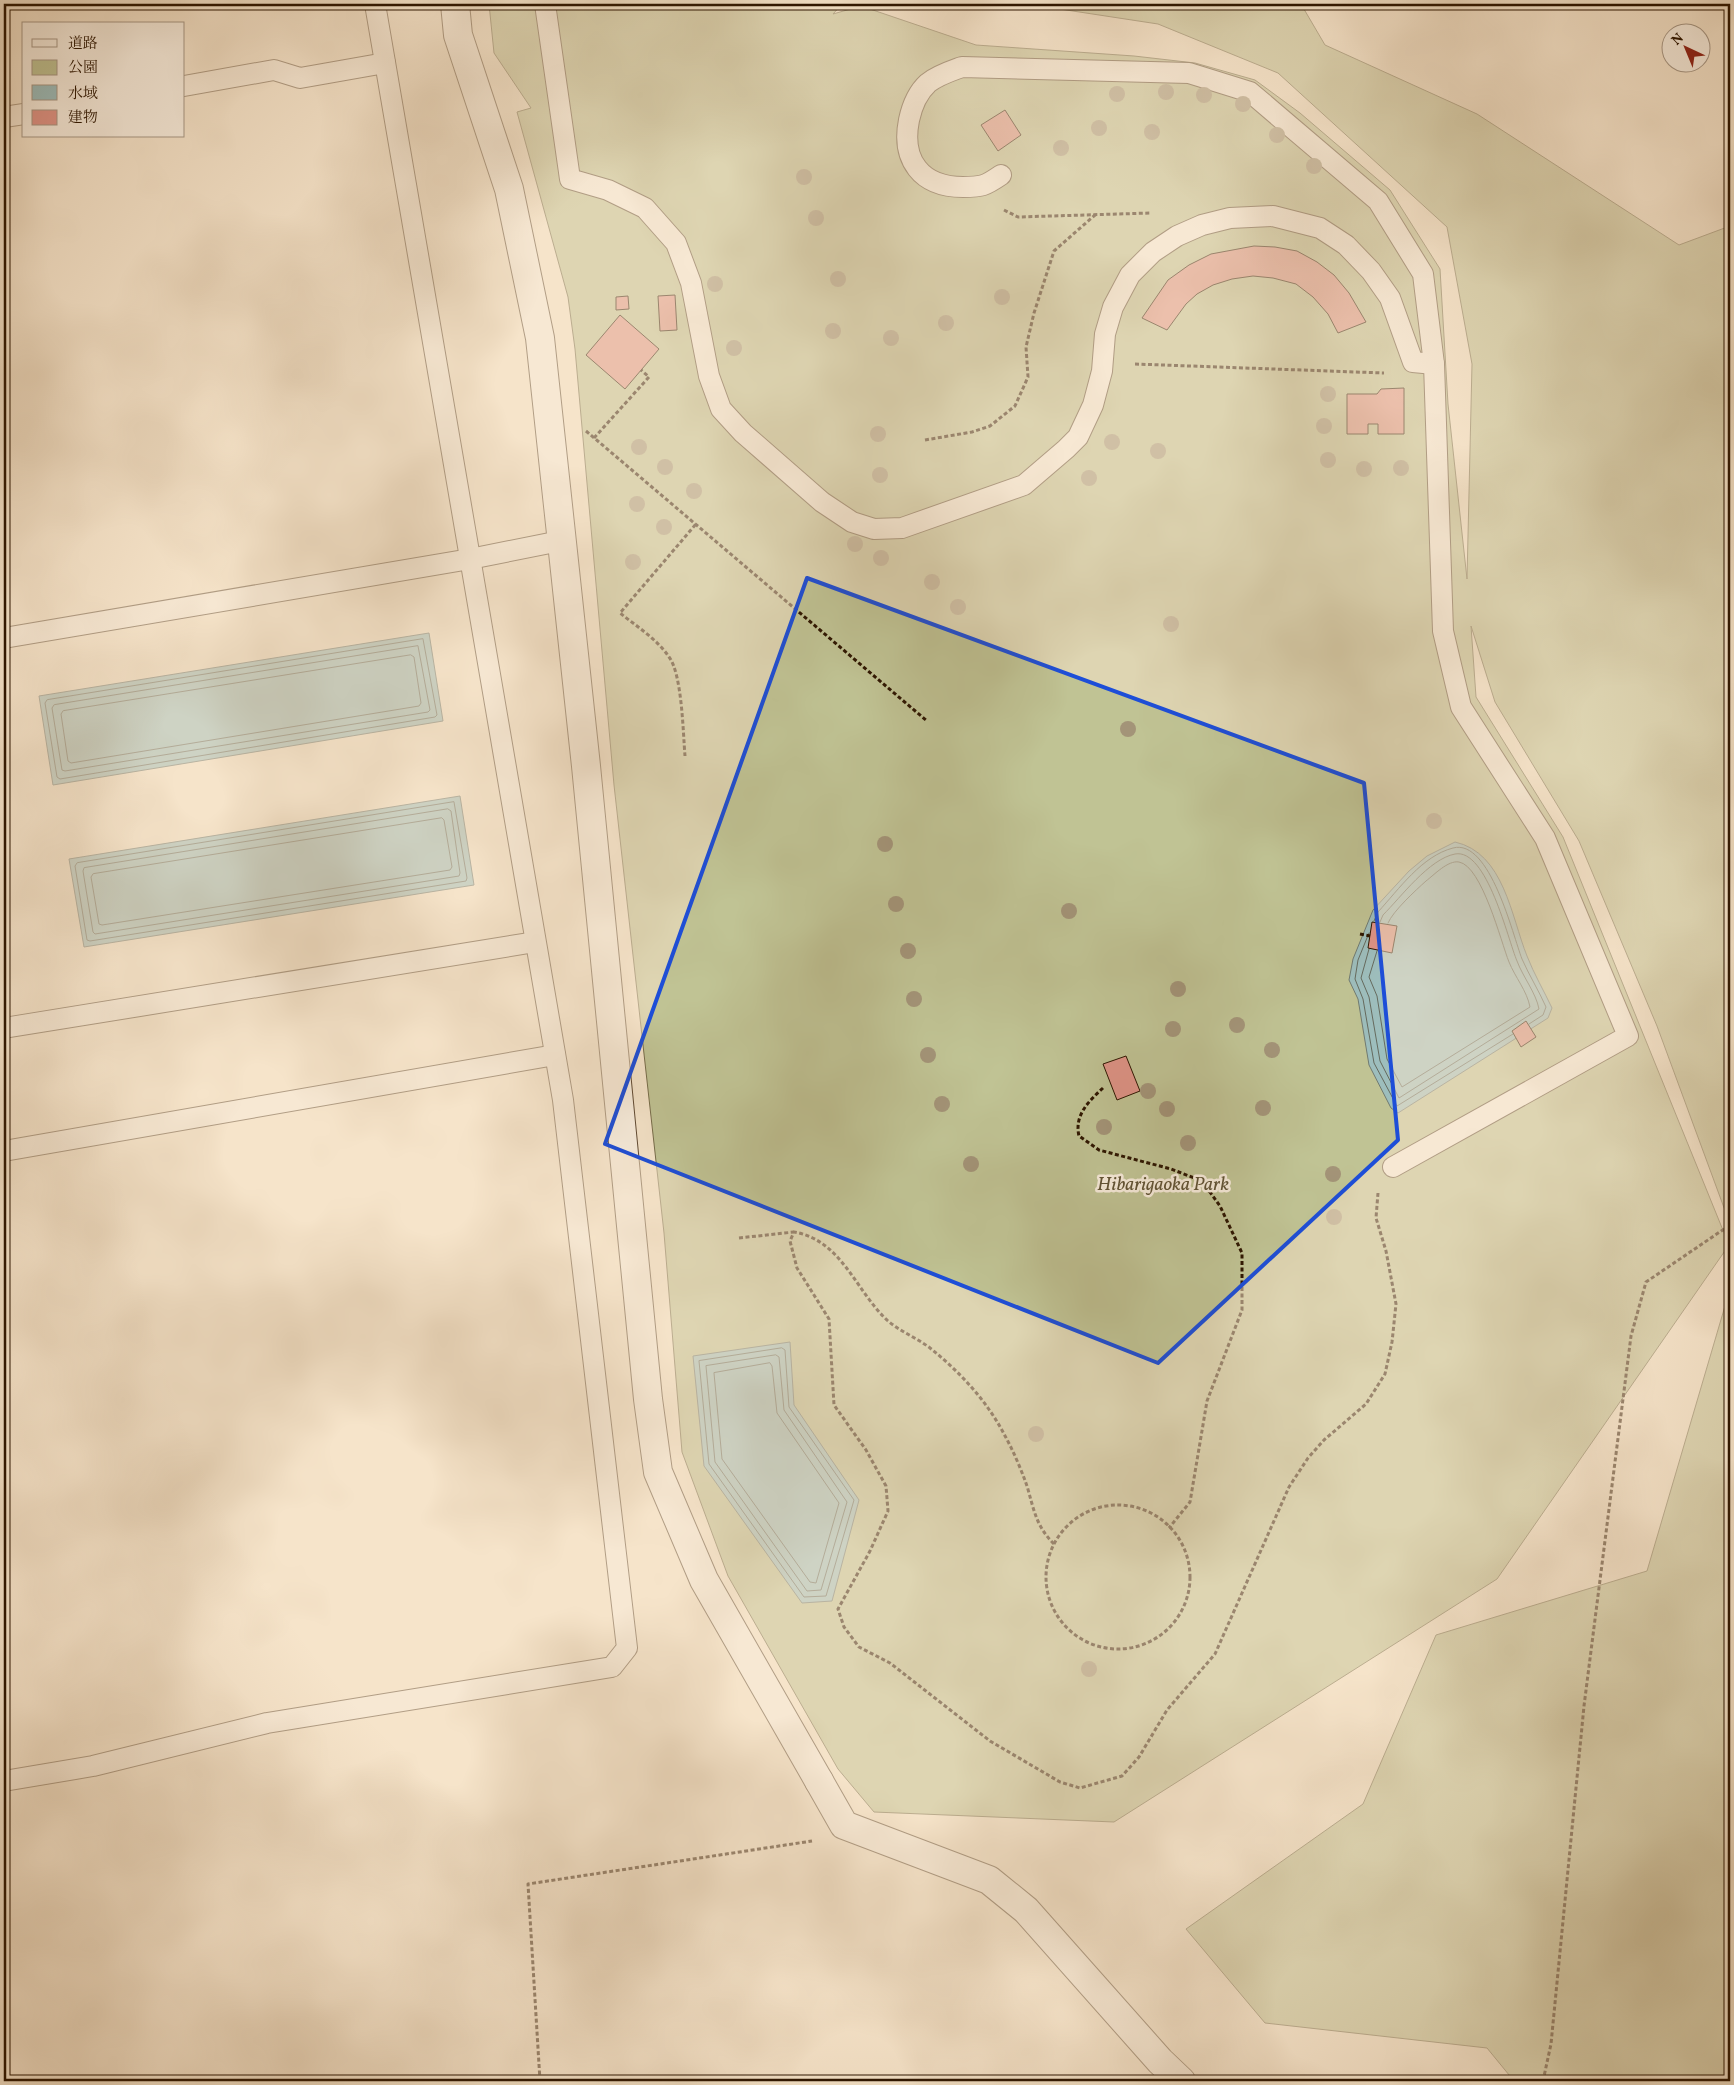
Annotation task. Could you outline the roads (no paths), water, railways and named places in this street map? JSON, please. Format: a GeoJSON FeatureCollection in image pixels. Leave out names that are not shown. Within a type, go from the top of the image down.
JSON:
{"type":"FeatureCollection","features":[{"type":"Feature","properties":{"kind":"street"},"geometry":{"type":"LineString","coordinates":[[455,4],[458,35],[509,189],[540,338],[560,541],[586,766],[647,1389],[658,1472],[704,1580],[844,1825],[989,1880],[1026,1910],[1160,2061],[1181,2081]]}},
{"type":"Feature","properties":{"kind":"lane"},"geometry":{"type":"LineString","coordinates":[[4,1781],[93,1766],[267,1723],[612,1667],[627,1648],[564,1110],[375,4]]}},
{"type":"Feature","properties":{"kind":"lane"},"geometry":{"type":"LineString","coordinates":[[545,4],[570,179],[608,190],[645,208],[676,243],[691,283],[709,376],[721,409],[743,433],[822,502],[852,522],[874,529],[902,528],[1024,484],[1078,437],[1093,405],[1102,363],[1105,334],[1113,307],[1130,275],[1153,252],[1177,236],[1202,225],[1230,218],[1273,216],[1320,228],[1346,245],[1372,271],[1390,298],[1413,362],[1434,364]]}},
{"type":"Feature","properties":{"kind":"lane"},"geometry":{"type":"LineString","coordinates":[[185,86],[274,70],[300,78],[385,64]]}},
{"type":"Feature","properties":{"kind":"lane"},"geometry":{"type":"LineString","coordinates":[[1001,175],[985,187],[952,187],[937,184],[923,174],[911,160],[906,145],[911,112],[917,96],[928,83],[944,73],[962,67],[1189,73],[1250,92],[1378,201],[1423,274],[1434,364],[1443,631],[1461,708],[1545,838],[1628,1036],[1392,1167]]}},
{"type":"Feature","properties":{"kind":"lane"},"geometry":{"type":"LineString","coordinates":[[4,117],[22,114]]}},
{"type":"Feature","properties":{"kind":"lane"},"geometry":{"type":"LineString","coordinates":[[4,638],[470,559],[560,541]]}},
{"type":"Feature","properties":{"kind":"lane"},"geometry":{"type":"LineString","coordinates":[[4,1028],[535,942]]}},
{"type":"Feature","properties":{"kind":"lane"},"geometry":{"type":"LineString","coordinates":[[4,1151],[555,1055]]}},
{"type":"Feature","properties":{"kind":"water"},"geometry":{"type":"Polygon","coordinates":[[[429,633],[443,721],[53,785],[39,696],[429,633]]]}},
{"type":"Feature","properties":{"kind":"water"},"geometry":{"type":"Polygon","coordinates":[[[460,796],[474,885],[84,947],[69,859],[460,796]]]}},
{"type":"Feature","properties":{"kind":"water"},"geometry":{"type":"Polygon","coordinates":[[[1455,842],[1472,848],[1485,859],[1495,872],[1510,905],[1530,963],[1552,1008],[1548,1018],[1398,1113],[1391,1108],[1369,1065],[1358,999],[1349,980],[1353,959],[1373,910],[1409,871],[1427,856],[1455,842]]]}},
{"type":"Feature","properties":{"kind":"water"},"geometry":{"type":"Polygon","coordinates":[[[790,1342],[794,1405],[859,1500],[832,1601],[802,1603],[704,1466],[693,1356],[790,1342]]]}},
{"type":"Feature","properties":{"kind":"park label","name":"Hibarigaoka Park"},"geometry":{"type":"Point","coordinates":[1163,1183]}}]}
